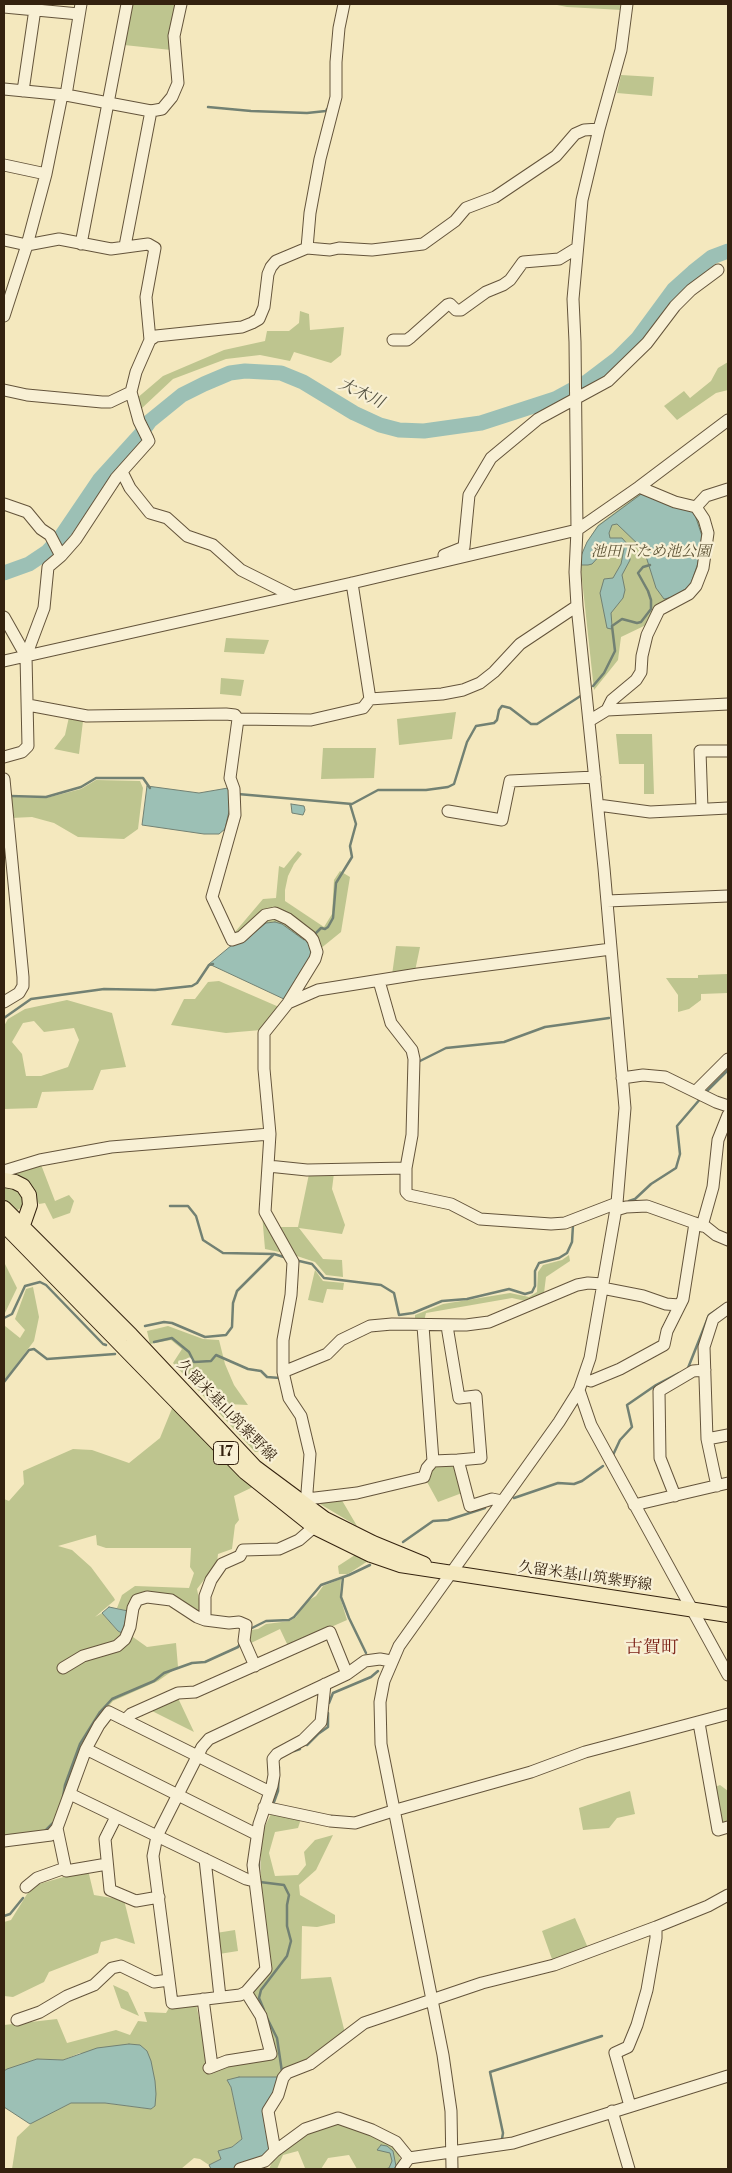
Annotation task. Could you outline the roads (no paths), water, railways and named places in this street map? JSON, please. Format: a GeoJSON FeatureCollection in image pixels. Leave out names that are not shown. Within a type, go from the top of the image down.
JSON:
{"type":"FeatureCollection","features":[{"type":"Feature","properties":{"kind":"main road"},"geometry":{"type":"LineString","coordinates":[[4,1180],[23,1186],[29,1195],[30,1205],[10,1227]]}},
{"type":"Feature","properties":{"kind":"main road","name":"久留米基山筑紫野線"},"geometry":{"type":"LineString","coordinates":[[4,1208],[10,1227],[245,1472],[314,1527],[400,1565],[728,1615]]}},
{"type":"Feature","properties":{"kind":"main road","name":"久留米基山筑紫野線"},"geometry":{"type":"LineString","coordinates":[[10,1227],[130,1335],[255,1467],[307,1502],[325,1519],[367,1540],[443,1572]]}},
{"type":"Feature","properties":{"kind":"street"},"geometry":{"type":"LineString","coordinates":[[81,244],[127,4]]}},
{"type":"Feature","properties":{"kind":"street"},"geometry":{"type":"LineString","coordinates":[[4,89],[64,95],[151,111],[162,109],[172,97],[178,83],[174,36],[180,4]]}},
{"type":"Feature","properties":{"kind":"street"},"geometry":{"type":"LineString","coordinates":[[307,248],[310,213],[318,168],[336,97],[339,28],[344,4]]}},
{"type":"Feature","properties":{"kind":"street"},"geometry":{"type":"LineString","coordinates":[[452,2169],[451,2111],[433,1998],[381,1744],[380,1721],[384,1682],[391,1661],[443,1572],[502,1501],[559,1422],[581,1384],[590,1358],[616,1206],[625,1108],[598,805],[577,606],[575,572],[577,530],[573,299],[582,200],[599,128],[621,50],[627,4]]}},
{"type":"Feature","properties":{"kind":"street"},"geometry":{"type":"LineString","coordinates":[[4,316],[27,245],[46,174],[64,95],[80,9],[35,9],[10,6]]}},
{"type":"Feature","properties":{"kind":"street"},"geometry":{"type":"LineString","coordinates":[[23,91],[35,9]]}},
{"type":"Feature","properties":{"kind":"street"},"geometry":{"type":"LineString","coordinates":[[125,246],[151,111]]}},
{"type":"Feature","properties":{"kind":"street"},"geometry":{"type":"LineString","coordinates":[[150,340],[156,336],[242,327],[259,319],[264,307],[268,274],[271,266],[276,261],[307,248],[372,250],[423,244],[455,221],[466,208],[495,197],[556,156],[576,134],[584,130],[599,128]]}},
{"type":"Feature","properties":{"kind":"street"},"geometry":{"type":"LineString","coordinates":[[4,165],[46,174]]}},
{"type":"Feature","properties":{"kind":"street"},"geometry":{"type":"LineString","coordinates":[[4,240],[27,245],[59,239],[111,249],[148,244],[155,248],[146,297],[150,340],[136,372],[131,392],[139,421],[148,440],[122,472],[76,539],[48,567],[44,608],[26,656],[28,746],[22,752],[4,757]]}},
{"type":"Feature","properties":{"kind":"street"},"geometry":{"type":"LineString","coordinates":[[393,340],[411,338],[447,305],[450,304],[456,310],[461,310],[486,292],[503,285],[510,280],[523,262],[559,259],[577,248]]}},
{"type":"Feature","properties":{"kind":"street"},"geometry":{"type":"LineString","coordinates":[[435,563],[440,557],[464,547],[469,495],[491,458],[538,419],[608,381],[654,336],[680,301],[691,290],[718,270]]}},
{"type":"Feature","properties":{"kind":"street"},"geometry":{"type":"LineString","coordinates":[[4,390],[28,395],[102,402],[110,402],[131,392]]}},
{"type":"Feature","properties":{"kind":"street"},"geometry":{"type":"LineString","coordinates":[[4,661],[352,583],[577,530],[639,487],[728,420]]}},
{"type":"Feature","properties":{"kind":"street"},"geometry":{"type":"LineString","coordinates":[[122,472],[130,488],[150,514],[167,518],[187,536],[213,545],[241,570],[293,596]]}},
{"type":"Feature","properties":{"kind":"street"},"geometry":{"type":"LineString","coordinates":[[608,710],[612,700],[636,680],[641,672],[646,635],[655,616],[667,605],[689,594],[696,586],[703,568],[708,533],[704,519],[696,507],[675,502],[639,487]]}},
{"type":"Feature","properties":{"kind":"street"},"geometry":{"type":"LineString","coordinates":[[696,507],[706,496],[728,489]]}},
{"type":"Feature","properties":{"kind":"street"},"geometry":{"type":"LineString","coordinates":[[4,504],[26,512],[50,535],[60,554]]}},
{"type":"Feature","properties":{"kind":"street"},"geometry":{"type":"LineString","coordinates":[[28,705],[87,716],[226,714],[235,715],[238,719],[311,720],[363,708],[370,699],[352,583]]}},
{"type":"Feature","properties":{"kind":"street"},"geometry":{"type":"LineString","coordinates":[[370,699],[442,694],[463,690],[480,683],[494,672],[520,644],[577,606]]}},
{"type":"Feature","properties":{"kind":"street"},"geometry":{"type":"LineString","coordinates":[[4,617],[26,656]]}},
{"type":"Feature","properties":{"kind":"street"},"geometry":{"type":"LineString","coordinates":[[589,722],[608,710],[728,704]]}},
{"type":"Feature","properties":{"kind":"street"},"geometry":{"type":"LineString","coordinates":[[238,719],[230,778],[235,794],[232,827],[212,897],[232,940],[241,937],[265,916],[275,914],[288,919],[312,938],[317,952],[315,959],[288,1003],[264,1033],[264,1069],[270,1134],[265,1212],[291,1259],[291,1295],[283,1340],[283,1372],[289,1398],[301,1416],[310,1454],[307,1502],[424,1478],[427,1468],[433,1461],[423,1326]]}},
{"type":"Feature","properties":{"kind":"street"},"geometry":{"type":"LineString","coordinates":[[702,809],[700,751],[728,751]]}},
{"type":"Feature","properties":{"kind":"street"},"geometry":{"type":"LineString","coordinates":[[448,811],[502,820],[510,780],[595,777]]}},
{"type":"Feature","properties":{"kind":"street"},"geometry":{"type":"LineString","coordinates":[[4,779],[23,977],[23,986],[19,993],[4,1002]]}},
{"type":"Feature","properties":{"kind":"street"},"geometry":{"type":"LineString","coordinates":[[598,805],[650,812],[728,808]]}},
{"type":"Feature","properties":{"kind":"street"},"geometry":{"type":"LineString","coordinates":[[607,900],[728,896]]}},
{"type":"Feature","properties":{"kind":"street"},"geometry":{"type":"LineString","coordinates":[[288,1003],[318,990],[611,949]]}},
{"type":"Feature","properties":{"kind":"street"},"geometry":{"type":"LineString","coordinates":[[379,981],[391,1023],[412,1050],[414,1059],[412,1142],[406,1168],[406,1192],[409,1195],[451,1204],[480,1219],[551,1224],[566,1223],[616,1206],[647,1206],[699,1224],[728,1240]]}},
{"type":"Feature","properties":{"kind":"street"},"geometry":{"type":"LineString","coordinates":[[700,1094],[728,1059]]}},
{"type":"Feature","properties":{"kind":"street"},"geometry":{"type":"LineString","coordinates":[[622,1078],[642,1076],[665,1077],[728,1106]]}},
{"type":"Feature","properties":{"kind":"street"},"geometry":{"type":"LineString","coordinates":[[581,1384],[620,1369],[664,1345],[667,1331],[680,1305],[688,1277],[699,1224],[713,1187],[718,1140],[728,1115]]}},
{"type":"Feature","properties":{"kind":"street"},"geometry":{"type":"LineString","coordinates":[[4,1171],[40,1160],[111,1147],[270,1134]]}},
{"type":"Feature","properties":{"kind":"street"},"geometry":{"type":"LineString","coordinates":[[268,1166],[307,1170],[406,1168]]}},
{"type":"Feature","properties":{"kind":"street"},"geometry":{"type":"LineString","coordinates":[[283,1372],[327,1354],[341,1340],[370,1326],[392,1324],[446,1326],[489,1322],[577,1285],[588,1283],[643,1296],[666,1304],[680,1305]]}},
{"type":"Feature","properties":{"kind":"street"},"geometry":{"type":"LineString","coordinates":[[634,1505],[723,1484],[707,1439],[704,1347],[713,1319],[728,1308]]}},
{"type":"Feature","properties":{"kind":"street"},"geometry":{"type":"LineString","coordinates":[[433,1461],[481,1458],[476,1396],[459,1398],[446,1326]]}},
{"type":"Feature","properties":{"kind":"street"},"geometry":{"type":"LineString","coordinates":[[675,1496],[660,1458],[659,1391],[693,1371],[705,1370]]}},
{"type":"Feature","properties":{"kind":"street"},"geometry":{"type":"LineString","coordinates":[[581,1384],[591,1425],[728,1675]]}},
{"type":"Feature","properties":{"kind":"street"},"geometry":{"type":"LineString","coordinates":[[707,1439],[728,1435]]}},
{"type":"Feature","properties":{"kind":"street"},"geometry":{"type":"LineString","coordinates":[[458,1460],[470,1506],[492,1499],[502,1501]]}},
{"type":"Feature","properties":{"kind":"street"},"geometry":{"type":"LineString","coordinates":[[205,1620],[207,1614],[205,1596],[211,1580],[222,1564],[240,1556],[243,1550],[279,1549],[299,1540],[314,1527]]}},
{"type":"Feature","properties":{"kind":"street"},"geometry":{"type":"LineString","coordinates":[[63,1668],[83,1656],[117,1646],[125,1639],[137,1600],[147,1598],[171,1600],[205,1620],[244,1623],[246,1625],[245,1636],[255,1666]]}},
{"type":"Feature","properties":{"kind":"street"},"geometry":{"type":"LineString","coordinates":[[125,1720],[131,1714],[178,1693],[195,1692],[330,1632],[347,1674]]}},
{"type":"Feature","properties":{"kind":"street"},"geometry":{"type":"LineString","coordinates":[[325,1684],[321,1722],[303,1740],[277,1754],[273,1759],[274,1775],[256,1834],[253,1865],[254,1881],[266,1969],[246,1992],[240,1995],[172,2003],[153,1856],[157,1836],[198,1755],[209,1739],[325,1684],[347,1674],[371,1659],[391,1661]]}},
{"type":"Feature","properties":{"kind":"street"},"geometry":{"type":"LineString","coordinates":[[4,1841],[51,1835],[57,1828],[86,1749],[99,1725],[109,1712],[270,1792]]}},
{"type":"Feature","properties":{"kind":"street"},"geometry":{"type":"LineString","coordinates":[[264,1807],[330,1821],[356,1823],[540,1769],[591,1751],[728,1714]]}},
{"type":"Feature","properties":{"kind":"street"},"geometry":{"type":"LineString","coordinates":[[698,1723],[718,1830],[728,1827]]}},
{"type":"Feature","properties":{"kind":"street"},"geometry":{"type":"LineString","coordinates":[[86,1749],[256,1834]]}},
{"type":"Feature","properties":{"kind":"street"},"geometry":{"type":"LineString","coordinates":[[70,1794],[246,1879],[254,1881]]}},
{"type":"Feature","properties":{"kind":"street"},"geometry":{"type":"LineString","coordinates":[[116,1817],[105,1839],[110,1890],[136,1901],[159,1897]]}},
{"type":"Feature","properties":{"kind":"street"},"geometry":{"type":"LineString","coordinates":[[57,1828],[66,1871],[107,1864]]}},
{"type":"Feature","properties":{"kind":"street"},"geometry":{"type":"LineString","coordinates":[[204,1859],[220,1996]]}},
{"type":"Feature","properties":{"kind":"street"},"geometry":{"type":"LineString","coordinates":[[26,1887],[37,1878],[65,1868]]}},
{"type":"Feature","properties":{"kind":"street"},"geometry":{"type":"LineString","coordinates":[[275,2151],[268,2111],[278,2095],[283,2078],[288,2073],[310,2064],[364,2023],[407,2010],[433,1998],[554,1965],[656,1927],[708,1906],[728,1895]]}},
{"type":"Feature","properties":{"kind":"street"},"geometry":{"type":"LineString","coordinates":[[630,2106],[615,2053],[628,2047],[637,2025],[647,1990],[656,1938],[656,1927]]}},
{"type":"Feature","properties":{"kind":"street"},"geometry":{"type":"LineString","coordinates":[[17,2020],[40,2012],[67,1996],[94,1984],[112,1968],[121,1966],[154,1982],[169,1980]]}},
{"type":"Feature","properties":{"kind":"street"},"geometry":{"type":"LineString","coordinates":[[203,1999],[210,2067],[234,2059],[271,2054],[261,2016],[246,1992]]}},
{"type":"Feature","properties":{"kind":"street"},"geometry":{"type":"LineString","coordinates":[[401,2169],[409,2158],[514,2143],[728,2076]]}},
{"type":"Feature","properties":{"kind":"street"},"geometry":{"type":"LineString","coordinates":[[612,2111],[629,2169]]}},
{"type":"Feature","properties":{"kind":"street"},"geometry":{"type":"LineString","coordinates":[[240,2169],[265,2161],[275,2151],[305,2129],[321,2122],[338,2118],[372,2130],[396,2142],[409,2158]]}},
{"type":"Feature","properties":{"kind":"water"},"geometry":{"type":"Polygon","coordinates":[[[644,492],[696,513],[702,536],[698,563],[690,586],[673,597],[664,599],[656,588],[644,550],[617,524],[612,525],[609,533],[610,538],[622,538],[629,546],[630,560],[622,575],[625,590],[623,598],[611,613],[611,629],[607,628],[600,593],[604,579],[613,578],[621,564],[624,549],[622,544],[615,543],[592,564],[588,565],[581,565],[581,556],[587,542],[598,526],[644,492]]]}},
{"type":"Feature","properties":{"kind":"water"},"geometry":{"type":"Polygon","coordinates":[[[147,786],[199,793],[228,788],[232,791],[232,798],[225,829],[219,834],[204,834],[142,825],[147,786]]]}},
{"type":"Feature","properties":{"kind":"water"},"geometry":{"type":"Polygon","coordinates":[[[291,804],[304,806],[303,815],[292,813],[291,804]]]}},
{"type":"Feature","properties":{"kind":"water"},"geometry":{"type":"Polygon","coordinates":[[[275,922],[282,924],[304,940],[307,938],[314,951],[286,1000],[209,964],[238,940],[242,943],[266,923],[275,922]]]}},
{"type":"Feature","properties":{"kind":"water"},"geometry":{"type":"Polygon","coordinates":[[[109,1607],[128,1611],[122,1633],[102,1613],[109,1607]]]}},
{"type":"Feature","properties":{"kind":"water"},"geometry":{"type":"Polygon","coordinates":[[[129,2044],[140,2045],[147,2051],[151,2061],[156,2094],[155,2106],[151,2109],[105,2103],[71,2103],[30,2124],[4,2107],[4,2071],[7,2069],[37,2059],[63,2060],[97,2048],[129,2044]]]}},
{"type":"Feature","properties":{"kind":"water"},"geometry":{"type":"Polygon","coordinates":[[[239,2077],[279,2077],[275,2093],[271,2152],[235,2169],[211,2169],[209,2165],[221,2159],[218,2151],[232,2147],[242,2139],[231,2087],[227,2080],[239,2077]]]}},
{"type":"Feature","properties":{"kind":"water"},"geometry":{"type":"Polygon","coordinates":[[[381,2145],[387,2146],[393,2151],[396,2166],[394,2169],[385,2169],[389,2168],[392,2161],[390,2153],[377,2150],[381,2145]]]}},
{"type":"Feature","properties":{"kind":"waterway"},"geometry":{"type":"LineString","coordinates":[[208,107],[307,113],[326,111],[327,109]]}},
{"type":"Feature","properties":{"kind":"waterway","name":"大木川"},"geometry":{"type":"LineString","coordinates":[[4,573],[29,564],[47,552],[60,538],[100,479],[140,435],[150,421],[182,395],[204,384],[230,373],[245,371],[281,373],[303,382],[354,413],[380,425],[399,430],[424,431],[481,423],[555,399],[588,381],[617,359],[638,338],[674,289],[712,257],[728,251]]}},
{"type":"Feature","properties":{"kind":"waterway"},"geometry":{"type":"LineString","coordinates":[[593,686],[604,673],[615,651],[612,626],[622,619],[637,623],[641,622],[651,609],[648,591],[638,573],[643,567],[650,565]]}},
{"type":"Feature","properties":{"kind":"waterway"},"geometry":{"type":"LineString","coordinates":[[238,794],[352,804],[378,790],[426,790],[448,787],[454,784],[467,742],[476,726],[494,723],[502,706],[510,708],[531,724],[537,724],[582,695]]}},
{"type":"Feature","properties":{"kind":"waterway"},"geometry":{"type":"LineString","coordinates":[[10,796],[46,797],[81,787],[96,778],[143,778],[150,788]]}},
{"type":"Feature","properties":{"kind":"waterway"},"geometry":{"type":"LineString","coordinates":[[314,935],[321,928],[325,929],[328,927],[333,918],[336,883],[352,857],[350,846],[356,824],[350,804]]}},
{"type":"Feature","properties":{"kind":"waterway"},"geometry":{"type":"LineString","coordinates":[[4,1018],[31,999],[104,989],[155,990],[192,986],[197,983],[209,965],[213,964]]}},
{"type":"Feature","properties":{"kind":"waterway"},"geometry":{"type":"LineString","coordinates":[[418,1062],[446,1048],[504,1042],[545,1027],[609,1018]]}},
{"type":"Feature","properties":{"kind":"waterway"},"geometry":{"type":"LineString","coordinates":[[706,1092],[728,1070]]}},
{"type":"Feature","properties":{"kind":"waterway"},"geometry":{"type":"LineString","coordinates":[[629,1201],[635,1199],[651,1184],[676,1168],[680,1154],[677,1126],[701,1098]]}},
{"type":"Feature","properties":{"kind":"waterway"},"geometry":{"type":"LineString","coordinates":[[170,1206],[188,1206],[196,1216],[203,1240],[223,1253],[274,1254]]}},
{"type":"Feature","properties":{"kind":"waterway"},"geometry":{"type":"LineString","coordinates":[[295,1260],[312,1264],[324,1278],[381,1285],[394,1293],[399,1315],[413,1313],[442,1301],[467,1299],[509,1289],[525,1294],[532,1292],[535,1286],[535,1271],[539,1263],[559,1258],[567,1253],[572,1242],[573,1225]]}},
{"type":"Feature","properties":{"kind":"waterway"},"geometry":{"type":"LineString","coordinates":[[145,1326],[164,1322],[172,1323],[205,1337],[226,1335],[232,1327],[233,1303],[237,1291],[274,1254],[287,1258]]}},
{"type":"Feature","properties":{"kind":"waterway"},"geometry":{"type":"LineString","coordinates":[[4,1318],[12,1314],[25,1286],[40,1282],[46,1285],[106,1345]]}},
{"type":"Feature","properties":{"kind":"waterway"},"geometry":{"type":"LineString","coordinates":[[688,1368],[709,1315],[721,1307]]}},
{"type":"Feature","properties":{"kind":"waterway"},"geometry":{"type":"LineString","coordinates":[[154,1342],[172,1338],[189,1352],[194,1362],[211,1361],[216,1355],[248,1369],[261,1371],[267,1377],[280,1378]]}},
{"type":"Feature","properties":{"kind":"waterway"},"geometry":{"type":"LineString","coordinates":[[4,1382],[29,1350],[34,1349],[47,1359],[115,1354]]}},
{"type":"Feature","properties":{"kind":"waterway"},"geometry":{"type":"LineString","coordinates":[[613,1455],[620,1440],[632,1427],[627,1405],[656,1385],[679,1373]]}},
{"type":"Feature","properties":{"kind":"waterway"},"geometry":{"type":"LineString","coordinates":[[514,1498],[558,1483],[574,1484],[582,1481],[603,1466]]}},
{"type":"Feature","properties":{"kind":"waterway"},"geometry":{"type":"LineString","coordinates":[[403,1542],[433,1521],[448,1520],[485,1508]]}},
{"type":"Feature","properties":{"kind":"waterway"},"geometry":{"type":"LineString","coordinates":[[250,1629],[266,1621],[289,1620],[294,1617],[321,1585],[370,1565]]}},
{"type":"Feature","properties":{"kind":"waterway"},"geometry":{"type":"LineString","coordinates":[[343,1577],[341,1597],[366,1653]]}},
{"type":"Feature","properties":{"kind":"waterway"},"geometry":{"type":"LineString","coordinates":[[63,1797],[65,1785],[80,1744],[100,1712],[112,1699],[154,1681],[164,1673],[192,1663],[205,1662],[238,1647],[241,1642]]}},
{"type":"Feature","properties":{"kind":"waterway"},"geometry":{"type":"LineString","coordinates":[[329,1703],[333,1693],[371,1677],[378,1671]]}},
{"type":"Feature","properties":{"kind":"waterway"},"geometry":{"type":"LineString","coordinates":[[307,1745],[328,1727],[328,1713]]}},
{"type":"Feature","properties":{"kind":"waterway"},"geometry":{"type":"LineString","coordinates":[[294,1751],[300,1749]]}},
{"type":"Feature","properties":{"kind":"waterway"},"geometry":{"type":"LineString","coordinates":[[274,1802],[278,1791],[279,1767]]}},
{"type":"Feature","properties":{"kind":"waterway"},"geometry":{"type":"LineString","coordinates":[[45,1831],[53,1823]]}},
{"type":"Feature","properties":{"kind":"waterway"},"geometry":{"type":"LineString","coordinates":[[259,1859],[259,1873]]}},
{"type":"Feature","properties":{"kind":"waterway"},"geometry":{"type":"LineString","coordinates":[[260,1879],[260,1882],[284,1885],[289,1895],[287,1926],[291,1941],[287,1956],[261,1990],[259,1998],[264,2010]]}},
{"type":"Feature","properties":{"kind":"waterway"},"geometry":{"type":"LineString","coordinates":[[4,1916],[10,1914],[23,1898]]}},
{"type":"Feature","properties":{"kind":"waterway"},"geometry":{"type":"LineString","coordinates":[[267,2018],[277,2038],[282,2072]]}},
{"type":"Feature","properties":{"kind":"waterway"},"geometry":{"type":"LineString","coordinates":[[502,2139],[503,2133],[490,2072],[602,2036]]}},
{"type":"Feature","properties":{"kind":"district","name":"古賀町"},"geometry":{"type":"Point","coordinates":[652,1649]}},
{"type":"Feature","properties":{"kind":"park label","name":"池田下ため池公園"},"geometry":{"type":"Point","coordinates":[651,552]}}]}
